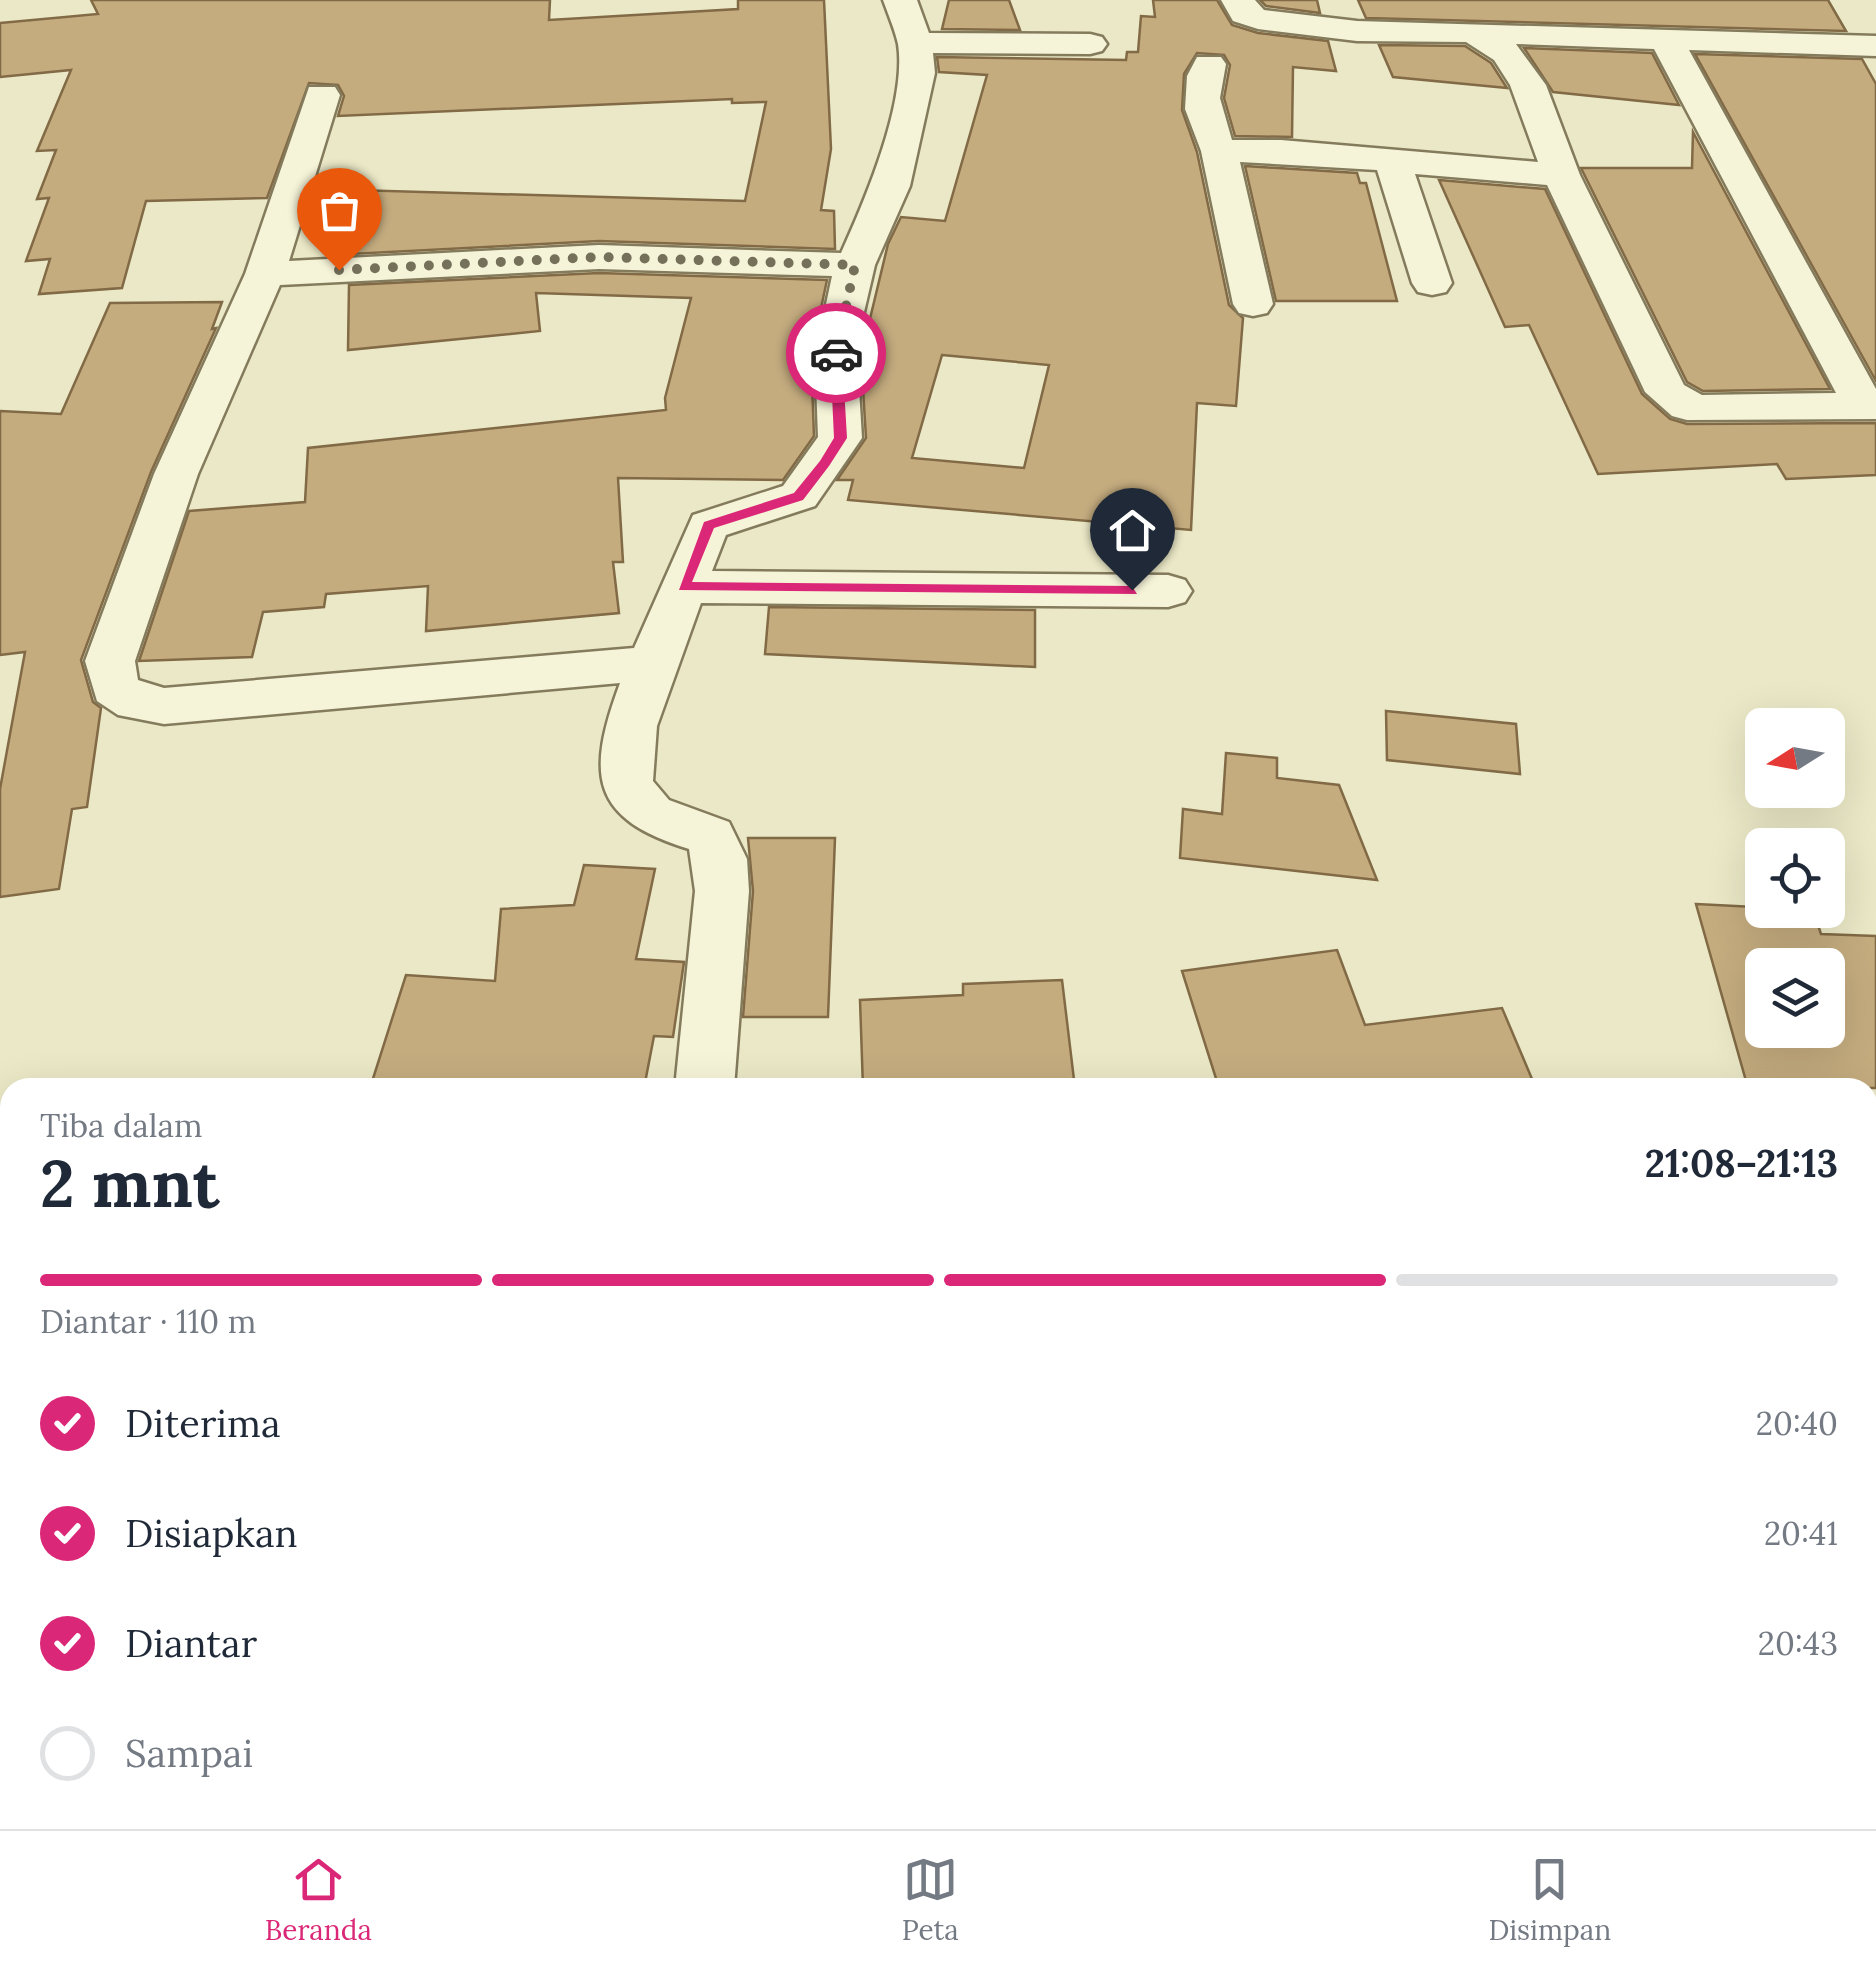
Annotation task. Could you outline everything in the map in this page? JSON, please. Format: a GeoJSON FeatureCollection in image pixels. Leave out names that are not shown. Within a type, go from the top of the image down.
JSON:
{"type":"FeatureCollection","features":[{"type":"Feature","properties":{"kind":"street"},"geometry":{"type":"LineString","coordinates":[[1238,0],[1245,14],[1273,22],[1357,31],[1424,15],[1474,32],[1508,54],[1528,84],[1561,175],[1666,392],[1676,401],[1702,408],[1870,406],[1667,41]]}},
{"type":"Feature","properties":{"kind":"street"},"geometry":{"type":"LineString","coordinates":[[1474,32],[1520,16],[1667,41],[1744,30],[1876,46]]}},
{"type":"Feature","properties":{"kind":"street"},"geometry":{"type":"LineString","coordinates":[[705,1078],[722,891],[720,860],[710,836],[652,817],[633,798],[627,774],[648,664],[708,525],[798,496],[840,438],[836,356],[855,265],[891,186],[917,73],[908,21],[1090,44]]}},
{"type":"Feature","properties":{"kind":"street"},"geometry":{"type":"LineString","coordinates":[[1209,64],[1203,80],[1202,122],[1220,151],[1252,304]]}},
{"type":"Feature","properties":{"kind":"street"},"geometry":{"type":"LineString","coordinates":[[322,95],[264,274],[176,474],[110,660],[115,689],[136,703],[164,706],[648,664]]}},
{"type":"Feature","properties":{"kind":"street"},"geometry":{"type":"LineString","coordinates":[[1220,151],[1392,160],[1561,175]]}},
{"type":"Feature","properties":{"kind":"street"},"geometry":{"type":"LineString","coordinates":[[1392,160],[1432,283]]}},
{"type":"Feature","properties":{"kind":"street"},"geometry":{"type":"LineString","coordinates":[[264,274],[599,257],[855,265]]}},
{"type":"Feature","properties":{"kind":"street"},"geometry":{"type":"LineString","coordinates":[[684,587],[1168,591]]}},
{"type":"Feature","properties":{"kind":"building"},"geometry":{"type":"Polygon","coordinates":[[[91,0],[550,0],[549,20],[738,9],[738,0],[824,0],[831,149],[821,210],[834,211],[835,249],[599,241],[351,254],[354,190],[745,201],[766,102],[732,103],[732,99],[338,116],[344,96],[338,85],[309,83],[267,198],[146,201],[122,288],[39,294],[50,259],[26,261],[49,198],[37,199],[56,150],[37,151],[71,70],[0,77],[0,23],[98,14],[91,0]]]}},
{"type":"Feature","properties":{"kind":"building"},"geometry":{"type":"Polygon","coordinates":[[[949,0],[1009,0],[1020,30],[942,29],[949,0]]]}},
{"type":"Feature","properties":{"kind":"building"},"geometry":{"type":"Polygon","coordinates":[[[1153,0],[1217,0],[1232,25],[1258,33],[1328,41],[1336,71],[1293,67],[1292,137],[1235,136],[1224,98],[1230,65],[1224,55],[1197,53],[1184,74],[1182,110],[1197,152],[1229,305],[1243,318],[1236,406],[1197,403],[1191,530],[848,500],[853,480],[837,480],[866,438],[861,356],[888,244],[901,217],[945,221],[987,75],[939,72],[937,57],[1126,60],[1127,52],[1138,52],[1141,16],[1155,17],[1153,0]],[[942,355],[912,458],[1024,468],[1049,365],[942,355]]]}},
{"type":"Feature","properties":{"kind":"building"},"geometry":{"type":"Polygon","coordinates":[[[1260,0],[1317,0],[1320,13],[1266,6],[1260,0]]]}},
{"type":"Feature","properties":{"kind":"building"},"geometry":{"type":"Polygon","coordinates":[[[1358,0],[1828,0],[1846,31],[1366,18],[1358,0]]]}},
{"type":"Feature","properties":{"kind":"building"},"geometry":{"type":"Polygon","coordinates":[[[1379,45],[1465,46],[1491,63],[1507,88],[1393,77],[1379,45]]]}},
{"type":"Feature","properties":{"kind":"building"},"geometry":{"type":"Polygon","coordinates":[[[1524,48],[1652,53],[1679,105],[1553,92],[1524,48]]]}},
{"type":"Feature","properties":{"kind":"building"},"geometry":{"type":"Polygon","coordinates":[[[1695,54],[1862,59],[1876,84],[1876,381],[1695,54]]]}},
{"type":"Feature","properties":{"kind":"building"},"geometry":{"type":"Polygon","coordinates":[[[1693,132],[1830,389],[1703,391],[1687,382],[1581,168],[1692,168],[1693,132]]]}},
{"type":"Feature","properties":{"kind":"building"},"geometry":{"type":"Polygon","coordinates":[[[1245,166],[1357,173],[1360,183],[1366,183],[1397,301],[1276,301],[1245,166]]]}},
{"type":"Feature","properties":{"kind":"building"},"geometry":{"type":"Polygon","coordinates":[[[1439,180],[1545,189],[1642,394],[1670,419],[1687,424],[1876,423],[1876,475],[1786,479],[1777,464],[1598,474],[1529,325],[1505,327],[1439,180]]]}},
{"type":"Feature","properties":{"kind":"building"},"geometry":{"type":"Polygon","coordinates":[[[599,273],[827,280],[811,355],[814,436],[783,480],[618,478],[623,562],[613,562],[619,613],[426,631],[428,586],[326,594],[324,607],[263,612],[252,657],[139,661],[189,511],[305,502],[308,448],[666,410],[665,398],[691,298],[536,293],[540,331],[348,350],[349,285],[599,273]]]}},
{"type":"Feature","properties":{"kind":"building"},"geometry":{"type":"Polygon","coordinates":[[[222,302],[212,329],[216,328],[151,472],[81,660],[93,702],[101,708],[87,807],[72,809],[59,889],[0,897],[0,789],[25,652],[0,655],[0,411],[61,414],[110,303],[222,302]]]}},
{"type":"Feature","properties":{"kind":"building"},"geometry":{"type":"Polygon","coordinates":[[[769,607],[1035,610],[1035,667],[765,654],[769,607]]]}},
{"type":"Feature","properties":{"kind":"building"},"geometry":{"type":"Polygon","coordinates":[[[1386,711],[1516,724],[1520,774],[1387,760],[1386,711]]]}},
{"type":"Feature","properties":{"kind":"building"},"geometry":{"type":"Polygon","coordinates":[[[1226,753],[1277,758],[1277,778],[1339,785],[1377,880],[1180,858],[1183,809],[1222,814],[1226,753]]]}},
{"type":"Feature","properties":{"kind":"building"},"geometry":{"type":"Polygon","coordinates":[[[748,838],[835,838],[828,1017],[743,1017],[753,891],[748,838]]]}},
{"type":"Feature","properties":{"kind":"building"},"geometry":{"type":"Polygon","coordinates":[[[584,865],[655,869],[636,959],[684,962],[673,1037],[654,1036],[646,1078],[373,1078],[406,975],[495,981],[501,909],[574,905],[584,865]]]}},
{"type":"Feature","properties":{"kind":"building"},"geometry":{"type":"Polygon","coordinates":[[[1696,904],[1745,907],[1745,928],[1819,928],[1821,934],[1876,936],[1876,1078],[1745,1078],[1696,904]]]}},
{"type":"Feature","properties":{"kind":"building"},"geometry":{"type":"Polygon","coordinates":[[[1337,950],[1365,1025],[1502,1008],[1532,1078],[1216,1078],[1182,971],[1337,950]]]}},
{"type":"Feature","properties":{"kind":"building"},"geometry":{"type":"Polygon","coordinates":[[[1062,980],[1074,1078],[863,1078],[860,1000],[963,995],[963,984],[1062,980]]]}},
{"type":"Feature","properties":{"kind":"way so far"},"geometry":{"type":"LineString","coordinates":[[339,270],[599,257],[855,265],[836,353]]}},
{"type":"Feature","properties":{"kind":"route"},"geometry":{"type":"LineString","coordinates":[[836,353],[840,438],[825,463],[798,496],[708,525],[696,546],[684,587],[1132,590]]}}]}
